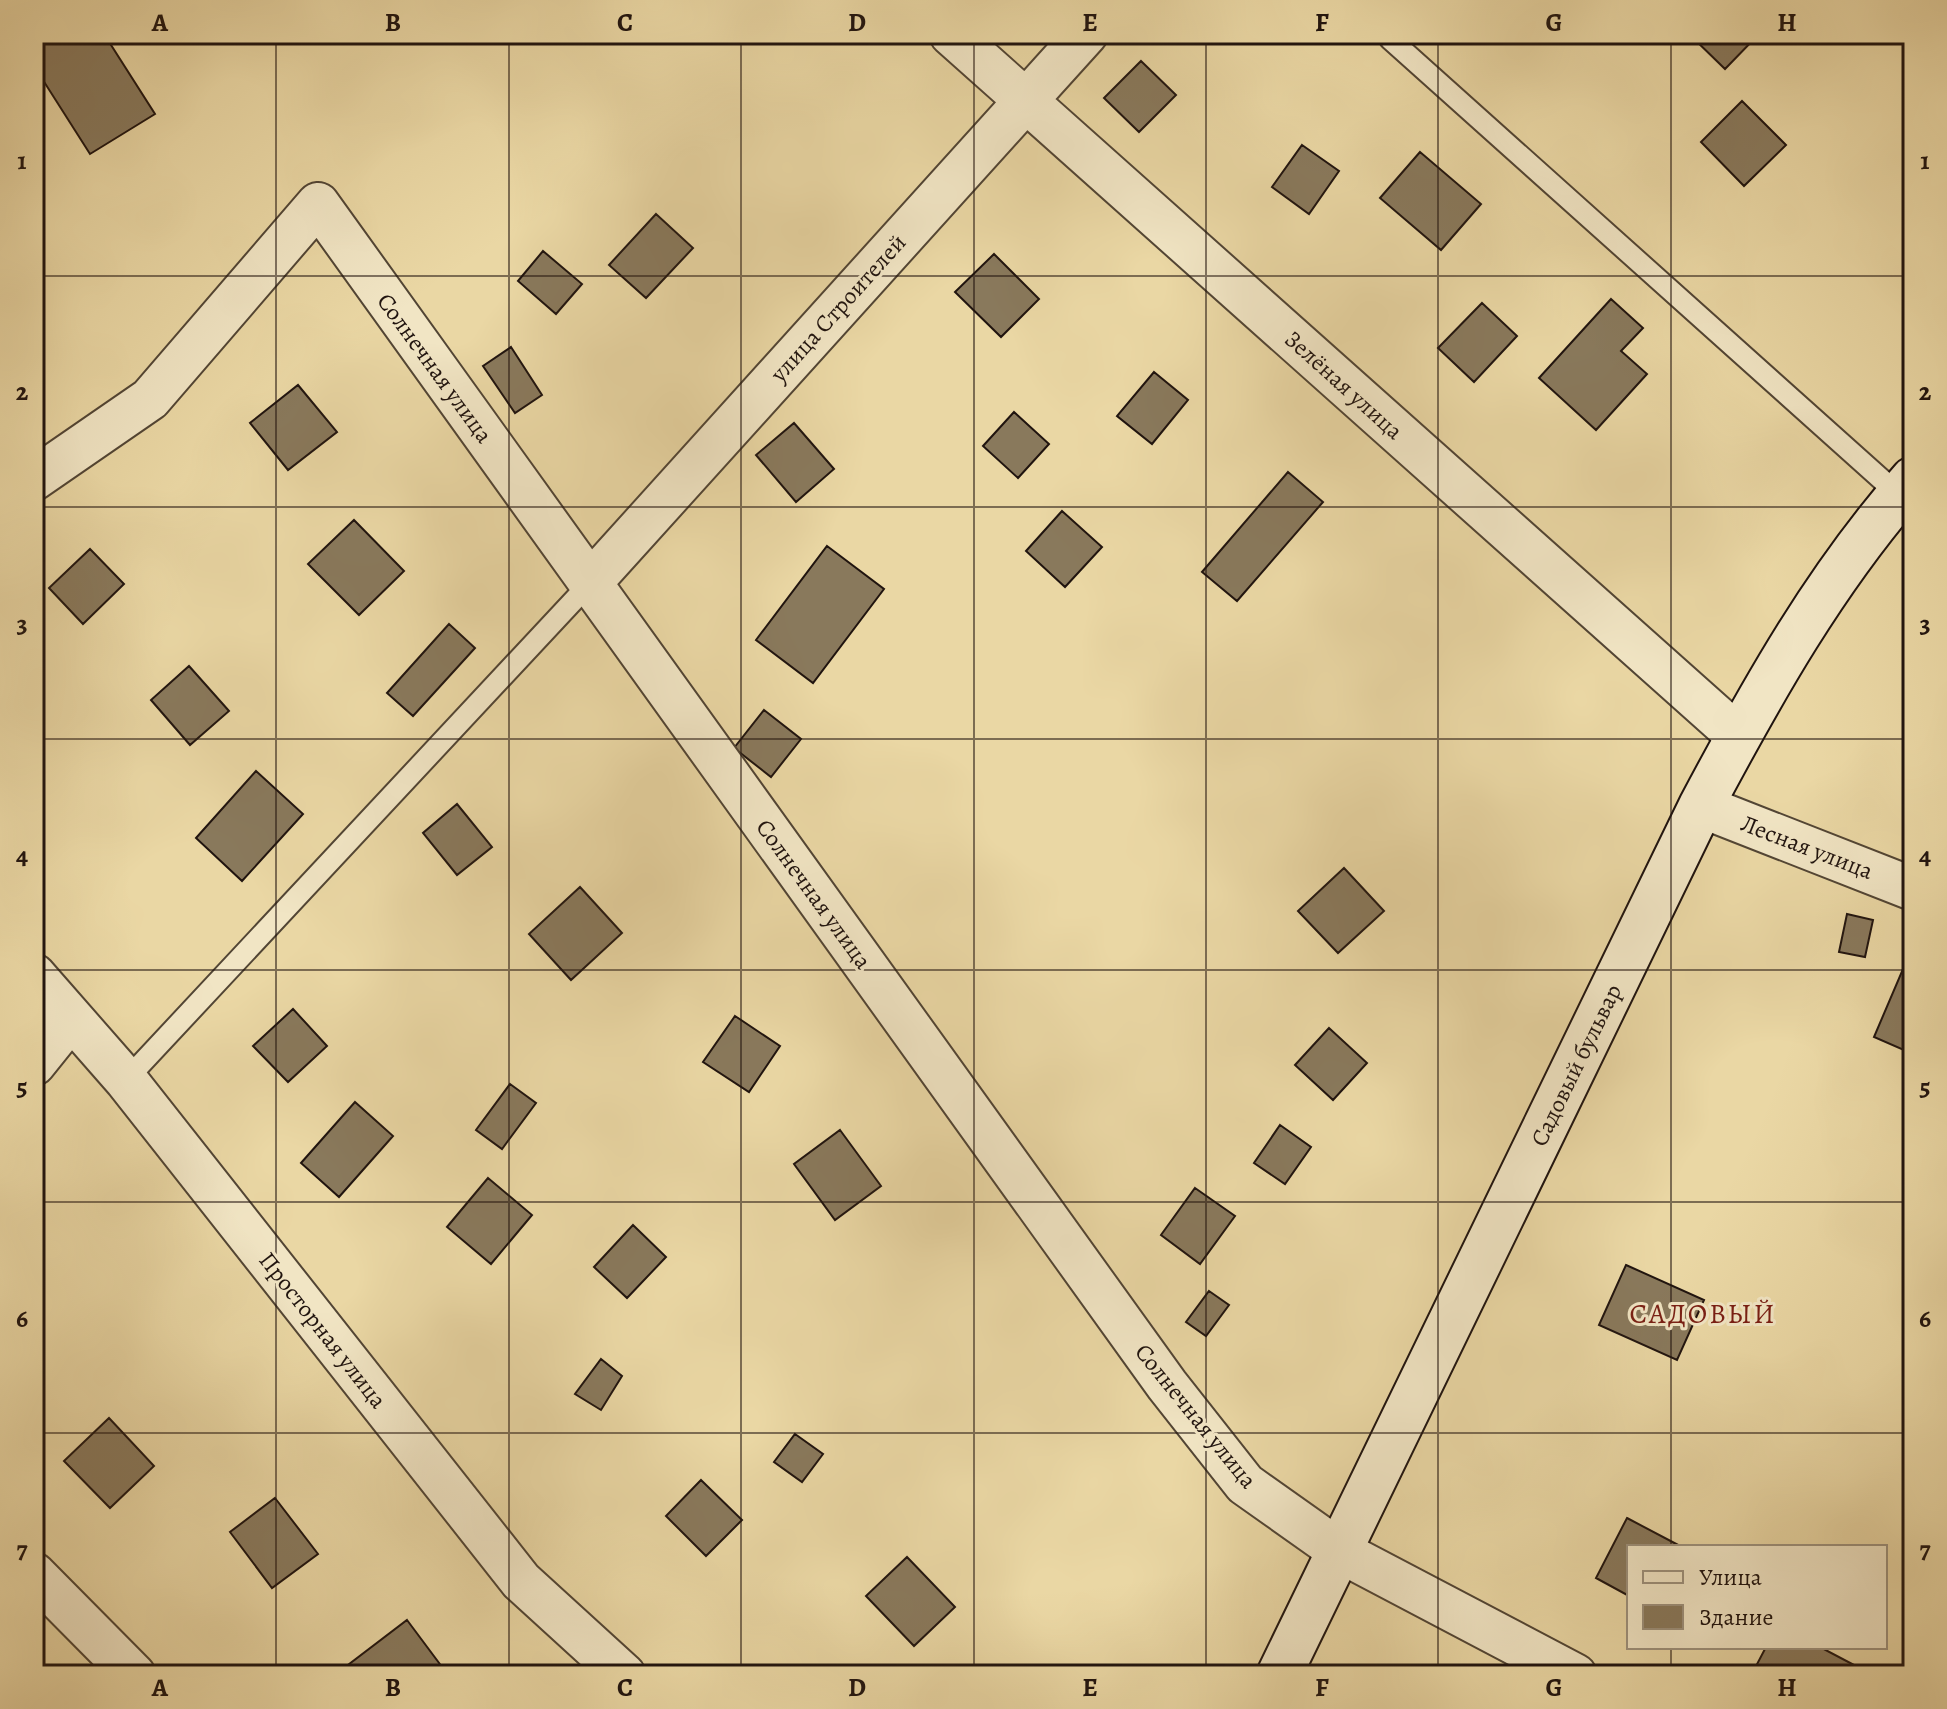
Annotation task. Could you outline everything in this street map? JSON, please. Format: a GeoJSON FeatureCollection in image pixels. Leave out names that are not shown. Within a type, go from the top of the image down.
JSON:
{"type":"FeatureCollection","features":[{"type":"Feature","properties":{"kind":"street","name":"Зелёная улица"},"geometry":{"type":"LineString","coordinates":[[951,34],[1738,736]]}},
{"type":"Feature","properties":{"kind":"street","name":"улица Строителей"},"geometry":{"type":"LineString","coordinates":[[590,583],[1086,34]]}},
{"type":"Feature","properties":{"kind":"street","name":"Солнечная улица"},"geometry":{"type":"LineString","coordinates":[[34,479],[150,399],[318,204],[1167,1385],[1245,1484],[1341,1552],[1575,1675]]}},
{"type":"Feature","properties":{"kind":"street","name":"Садовый бульвар"},"geometry":{"type":"LineString","coordinates":[[1279,1675],[1701,806],[1800,631],[1859,544],[1906,487]]}},
{"type":"Feature","properties":{"kind":"street","name":"Лесная улица"},"geometry":{"type":"LineString","coordinates":[[1701,806],[1913,889]]}},
{"type":"Feature","properties":{"kind":"street","name":"Просторная улица"},"geometry":{"type":"LineString","coordinates":[[34,975],[126,1080],[521,1581],[624,1675]]}},
{"type":"Feature","properties":{"kind":"street"},"geometry":{"type":"LineString","coordinates":[[34,1064],[71,1018]]}},
{"type":"Feature","properties":{"kind":"street"},"geometry":{"type":"LineString","coordinates":[[34,1574],[134,1675]]}},
{"type":"Feature","properties":{"kind":"lane"},"geometry":{"type":"LineString","coordinates":[[1390,39],[1906,487]]}},
{"type":"Feature","properties":{"kind":"lane"},"geometry":{"type":"LineString","coordinates":[[126,1080],[590,583]]}},
{"type":"Feature","properties":{"kind":"building"},"geometry":{"type":"Polygon","coordinates":[[[34,34],[104,34],[155,114],[90,154],[34,66],[34,34]]]}},
{"type":"Feature","properties":{"kind":"building"},"geometry":{"type":"Polygon","coordinates":[[[1689,34],[1759,34],[1725,69],[1689,34]]]}},
{"type":"Feature","properties":{"kind":"building"},"geometry":{"type":"Polygon","coordinates":[[[1141,61],[1176,95],[1139,132],[1104,98],[1141,61]]]}},
{"type":"Feature","properties":{"kind":"building"},"geometry":{"type":"Polygon","coordinates":[[[1742,101],[1786,145],[1744,186],[1701,142],[1742,101]]]}},
{"type":"Feature","properties":{"kind":"building"},"geometry":{"type":"Polygon","coordinates":[[[1302,145],[1339,171],[1309,214],[1272,187],[1302,145]]]}},
{"type":"Feature","properties":{"kind":"building"},"geometry":{"type":"Polygon","coordinates":[[[1420,152],[1481,204],[1441,250],[1380,198],[1420,152]]]}},
{"type":"Feature","properties":{"kind":"building"},"geometry":{"type":"Polygon","coordinates":[[[656,214],[693,248],[646,298],[609,265],[656,214]]]}},
{"type":"Feature","properties":{"kind":"building"},"geometry":{"type":"Polygon","coordinates":[[[543,251],[582,284],[556,314],[518,281],[543,251]]]}},
{"type":"Feature","properties":{"kind":"building"},"geometry":{"type":"Polygon","coordinates":[[[994,254],[1039,299],[1001,337],[955,292],[994,254]]]}},
{"type":"Feature","properties":{"kind":"building"},"geometry":{"type":"Polygon","coordinates":[[[1611,299],[1643,328],[1621,351],[1647,374],[1596,430],[1539,378],[1611,299]]]}},
{"type":"Feature","properties":{"kind":"building"},"geometry":{"type":"Polygon","coordinates":[[[1482,303],[1517,336],[1474,382],[1438,348],[1482,303]]]}},
{"type":"Feature","properties":{"kind":"building"},"geometry":{"type":"Polygon","coordinates":[[[511,347],[542,395],[515,413],[483,366],[511,347]]]}},
{"type":"Feature","properties":{"kind":"building"},"geometry":{"type":"Polygon","coordinates":[[[1154,372],[1188,400],[1152,444],[1117,416],[1154,372]]]}},
{"type":"Feature","properties":{"kind":"building"},"geometry":{"type":"Polygon","coordinates":[[[298,385],[337,432],[288,470],[250,423],[298,385]]]}},
{"type":"Feature","properties":{"kind":"building"},"geometry":{"type":"Polygon","coordinates":[[[1014,412],[1049,444],[1018,478],[983,446],[1014,412]]]}},
{"type":"Feature","properties":{"kind":"building"},"geometry":{"type":"Polygon","coordinates":[[[794,423],[834,469],[796,502],[756,455],[794,423]]]}},
{"type":"Feature","properties":{"kind":"building"},"geometry":{"type":"Polygon","coordinates":[[[1288,472],[1323,502],[1237,601],[1202,572],[1288,472]]]}},
{"type":"Feature","properties":{"kind":"building"},"geometry":{"type":"Polygon","coordinates":[[[1062,511],[1102,547],[1065,587],[1026,551],[1062,511]]]}},
{"type":"Feature","properties":{"kind":"building"},"geometry":{"type":"Polygon","coordinates":[[[354,520],[404,571],[359,615],[308,564],[354,520]]]}},
{"type":"Feature","properties":{"kind":"building"},"geometry":{"type":"Polygon","coordinates":[[[827,546],[884,589],[813,683],[756,640],[827,546]]]}},
{"type":"Feature","properties":{"kind":"building"},"geometry":{"type":"Polygon","coordinates":[[[90,549],[124,584],[83,624],[49,588],[90,549]]]}},
{"type":"Feature","properties":{"kind":"building"},"geometry":{"type":"Polygon","coordinates":[[[449,624],[475,648],[413,716],[387,693],[449,624]]]}},
{"type":"Feature","properties":{"kind":"building"},"geometry":{"type":"Polygon","coordinates":[[[189,666],[229,711],[190,745],[151,700],[189,666]]]}},
{"type":"Feature","properties":{"kind":"building"},"geometry":{"type":"Polygon","coordinates":[[[764,710],[801,739],[771,777],[734,748],[764,710]]]}},
{"type":"Feature","properties":{"kind":"building"},"geometry":{"type":"Polygon","coordinates":[[[256,771],[303,814],[242,881],[196,838],[256,771]]]}},
{"type":"Feature","properties":{"kind":"building"},"geometry":{"type":"Polygon","coordinates":[[[457,804],[492,847],[457,875],[423,833],[457,804]]]}},
{"type":"Feature","properties":{"kind":"building"},"geometry":{"type":"Polygon","coordinates":[[[1344,868],[1384,911],[1338,953],[1298,911],[1344,868]]]}},
{"type":"Feature","properties":{"kind":"building"},"geometry":{"type":"Polygon","coordinates":[[[580,887],[622,933],[571,980],[529,934],[580,887]]]}},
{"type":"Feature","properties":{"kind":"building"},"geometry":{"type":"Polygon","coordinates":[[[1847,914],[1873,920],[1865,957],[1839,952],[1847,914]]]}},
{"type":"Feature","properties":{"kind":"building"},"geometry":{"type":"Polygon","coordinates":[[[1903,969],[1913,973],[1913,1054],[1874,1037],[1903,969]]]}},
{"type":"Feature","properties":{"kind":"building"},"geometry":{"type":"Polygon","coordinates":[[[293,1009],[327,1046],[288,1082],[253,1046],[293,1009]]]}},
{"type":"Feature","properties":{"kind":"building"},"geometry":{"type":"Polygon","coordinates":[[[735,1016],[780,1046],[749,1092],[703,1062],[735,1016]]]}},
{"type":"Feature","properties":{"kind":"building"},"geometry":{"type":"Polygon","coordinates":[[[1329,1028],[1367,1063],[1333,1100],[1295,1065],[1329,1028]]]}},
{"type":"Feature","properties":{"kind":"building"},"geometry":{"type":"Polygon","coordinates":[[[510,1084],[536,1103],[502,1149],[476,1130],[510,1084]]]}},
{"type":"Feature","properties":{"kind":"building"},"geometry":{"type":"Polygon","coordinates":[[[355,1102],[393,1136],[339,1197],[301,1163],[355,1102]]]}},
{"type":"Feature","properties":{"kind":"building"},"geometry":{"type":"Polygon","coordinates":[[[1280,1125],[1311,1147],[1285,1184],[1254,1163],[1280,1125]]]}},
{"type":"Feature","properties":{"kind":"building"},"geometry":{"type":"Polygon","coordinates":[[[840,1130],[881,1186],[835,1220],[794,1164],[840,1130]]]}},
{"type":"Feature","properties":{"kind":"building"},"geometry":{"type":"Polygon","coordinates":[[[488,1178],[532,1215],[491,1264],[447,1227],[488,1178]]]}},
{"type":"Feature","properties":{"kind":"building"},"geometry":{"type":"Polygon","coordinates":[[[1195,1188],[1235,1216],[1200,1264],[1161,1235],[1195,1188]]]}},
{"type":"Feature","properties":{"kind":"building"},"geometry":{"type":"Polygon","coordinates":[[[633,1225],[666,1257],[627,1298],[594,1267],[633,1225]]]}},
{"type":"Feature","properties":{"kind":"building"},"geometry":{"type":"Polygon","coordinates":[[[1626,1265],[1704,1300],[1677,1360],[1599,1325],[1626,1265]]]}},
{"type":"Feature","properties":{"kind":"building"},"geometry":{"type":"Polygon","coordinates":[[[1209,1291],[1229,1305],[1206,1336],[1186,1322],[1209,1291]]]}},
{"type":"Feature","properties":{"kind":"building"},"geometry":{"type":"Polygon","coordinates":[[[601,1359],[622,1376],[601,1410],[575,1394],[601,1359]]]}},
{"type":"Feature","properties":{"kind":"building"},"geometry":{"type":"Polygon","coordinates":[[[109,1418],[154,1466],[110,1508],[64,1461],[109,1418]]]}},
{"type":"Feature","properties":{"kind":"building"},"geometry":{"type":"Polygon","coordinates":[[[795,1434],[823,1454],[802,1482],[774,1462],[795,1434]]]}},
{"type":"Feature","properties":{"kind":"building"},"geometry":{"type":"Polygon","coordinates":[[[701,1480],[742,1520],[706,1556],[666,1516],[701,1480]]]}},
{"type":"Feature","properties":{"kind":"building"},"geometry":{"type":"Polygon","coordinates":[[[275,1498],[318,1554],[272,1588],[230,1532],[275,1498]]]}},
{"type":"Feature","properties":{"kind":"building"},"geometry":{"type":"Polygon","coordinates":[[[1627,1518],[1678,1545],[1627,1545],[1627,1595],[1596,1578],[1627,1518]]]}},
{"type":"Feature","properties":{"kind":"building"},"geometry":{"type":"Polygon","coordinates":[[[907,1557],[955,1607],[914,1646],[866,1596],[907,1557]]]}},
{"type":"Feature","properties":{"kind":"building"},"geometry":{"type":"Polygon","coordinates":[[[407,1620],[448,1675],[349,1675],[344,1668],[407,1620]]]}},
{"type":"Feature","properties":{"kind":"building"},"geometry":{"type":"Polygon","coordinates":[[[1765,1649],[1824,1649],[1873,1675],[1768,1675],[1755,1668],[1765,1649]]]}},
{"type":"Feature","properties":{"kind":"district","name":"САДОВЫЙ"},"geometry":{"type":"Point","coordinates":[1703,1314]}}]}
